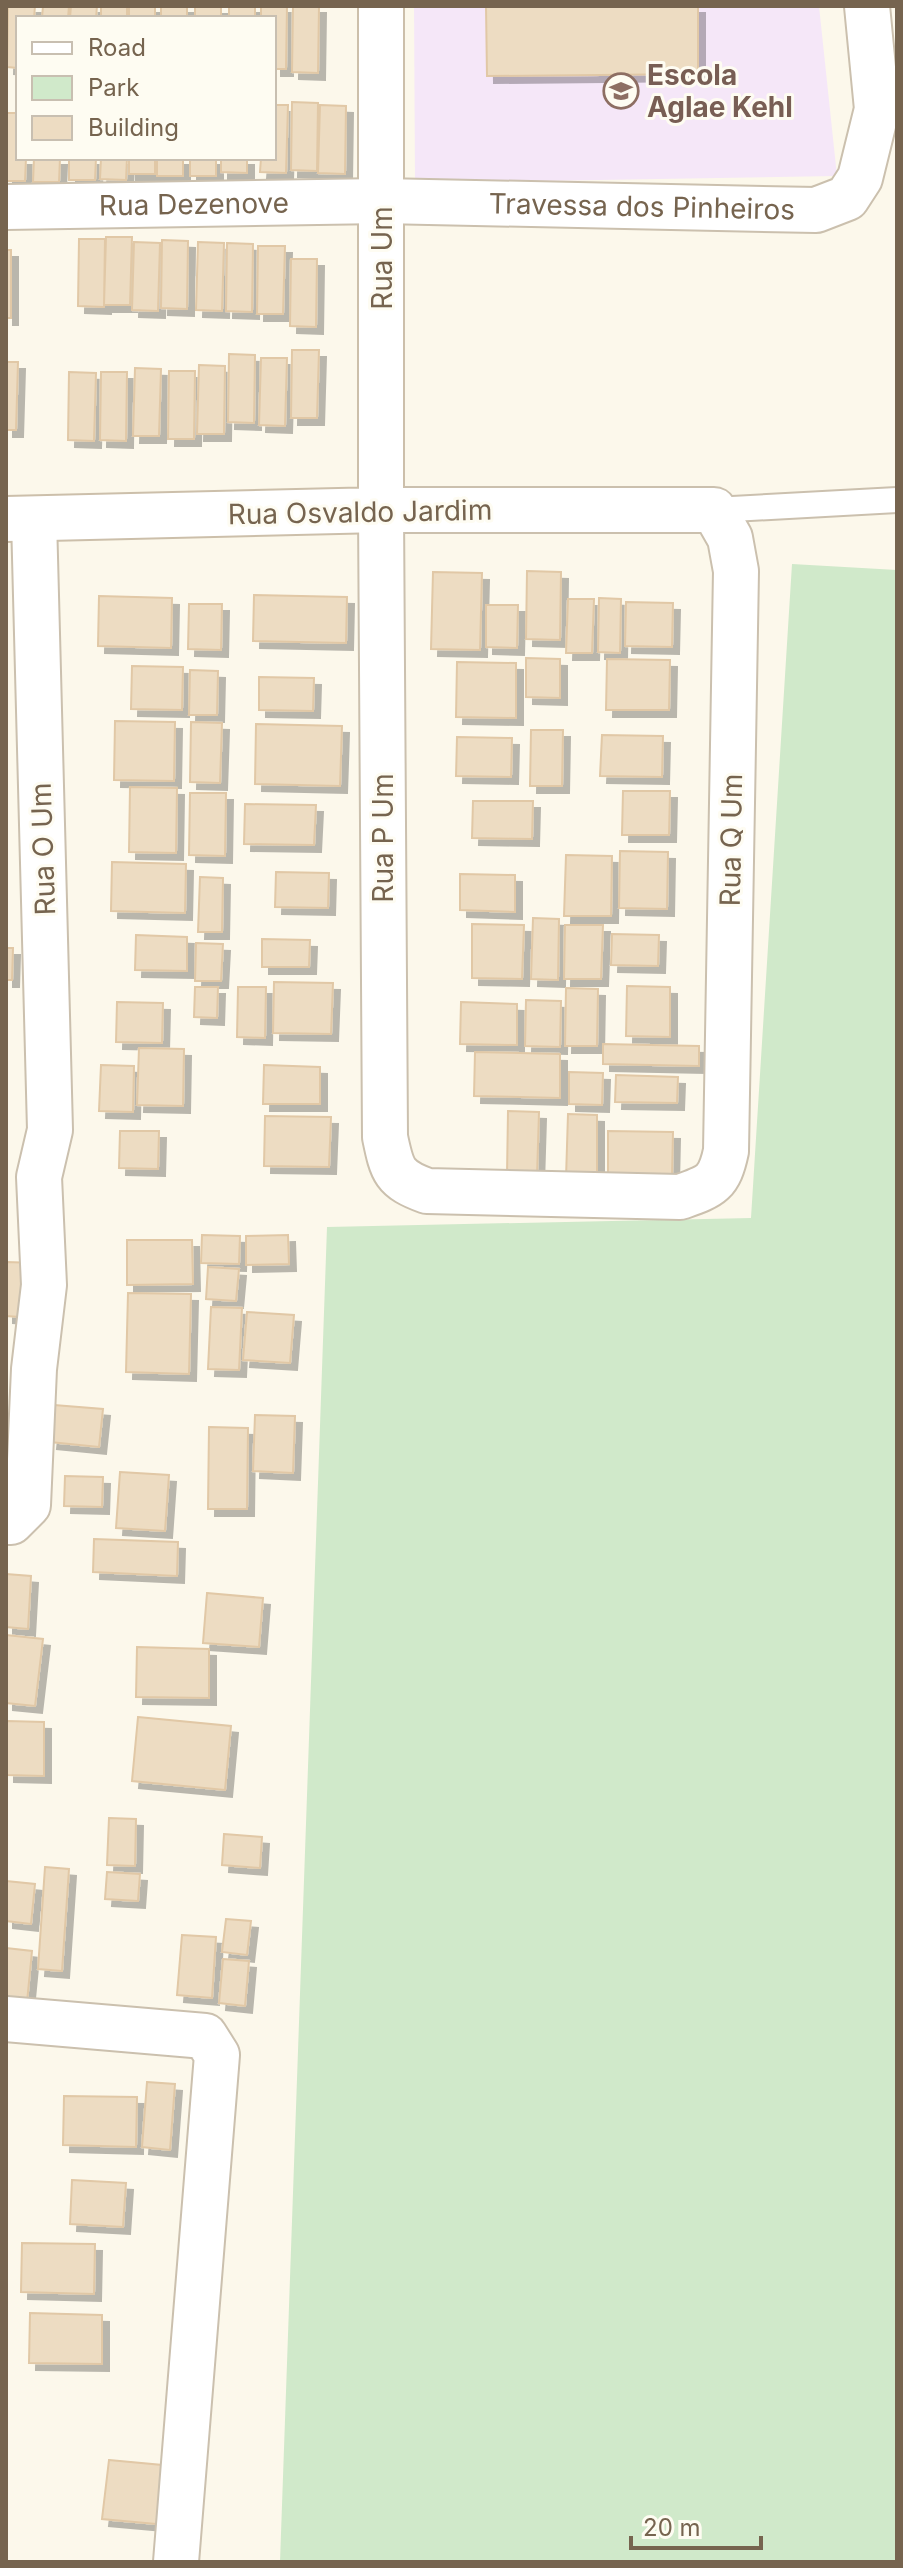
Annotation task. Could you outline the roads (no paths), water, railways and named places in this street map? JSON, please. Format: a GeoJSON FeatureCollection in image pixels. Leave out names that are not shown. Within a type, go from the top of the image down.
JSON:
{"type":"FeatureCollection","features":[{"type":"Feature","properties":{"kind":"street","name":"Rua Um"},"geometry":{"type":"LineString","coordinates":[[381,6],[381,510]]}},
{"type":"Feature","properties":{"kind":"street","name":"Travessa dos Pinheiros"},"geometry":{"type":"LineString","coordinates":[[382,201],[816,210],[847,198],[860,178],[877,109],[867,6]]}},
{"type":"Feature","properties":{"kind":"street","name":"Rua Dezenove"},"geometry":{"type":"LineString","coordinates":[[6,207],[382,201]]}},
{"type":"Feature","properties":{"kind":"street","name":"Rua Osvaldo Jardim"},"geometry":{"type":"LineString","coordinates":[[20,519],[381,510],[714,510]]}},
{"type":"Feature","properties":{"kind":"street","name":"Rua P Um"},"geometry":{"type":"LineString","coordinates":[[381,510],[385,1137],[391,1166]]}},
{"type":"Feature","properties":{"kind":"street","name":"Rua Q Um"},"geometry":{"type":"LineString","coordinates":[[391,1166],[403,1182],[427,1191],[680,1197],[707,1188],[721,1174],[726,1135],[736,571],[730,538],[714,510]]}},
{"type":"Feature","properties":{"kind":"street","name":"Rua O Um"},"geometry":{"type":"LineString","coordinates":[[6,1522],[11,1522],[28,1505],[34,1369],[44,1285],[23,1188],[50,1130],[20,519]]}},
{"type":"Feature","properties":{"kind":"street"},"geometry":{"type":"LineString","coordinates":[[6,2019],[205,2036],[217,2055],[176,2562]]}},
{"type":"Feature","properties":{"kind":"lane"},"geometry":{"type":"LineString","coordinates":[[714,510],[897,500]]}},
{"type":"Feature","properties":{"kind":"place","name":"Escola Aglae Kehl"},"geometry":{"type":"Point","coordinates":[621,91]}}]}
